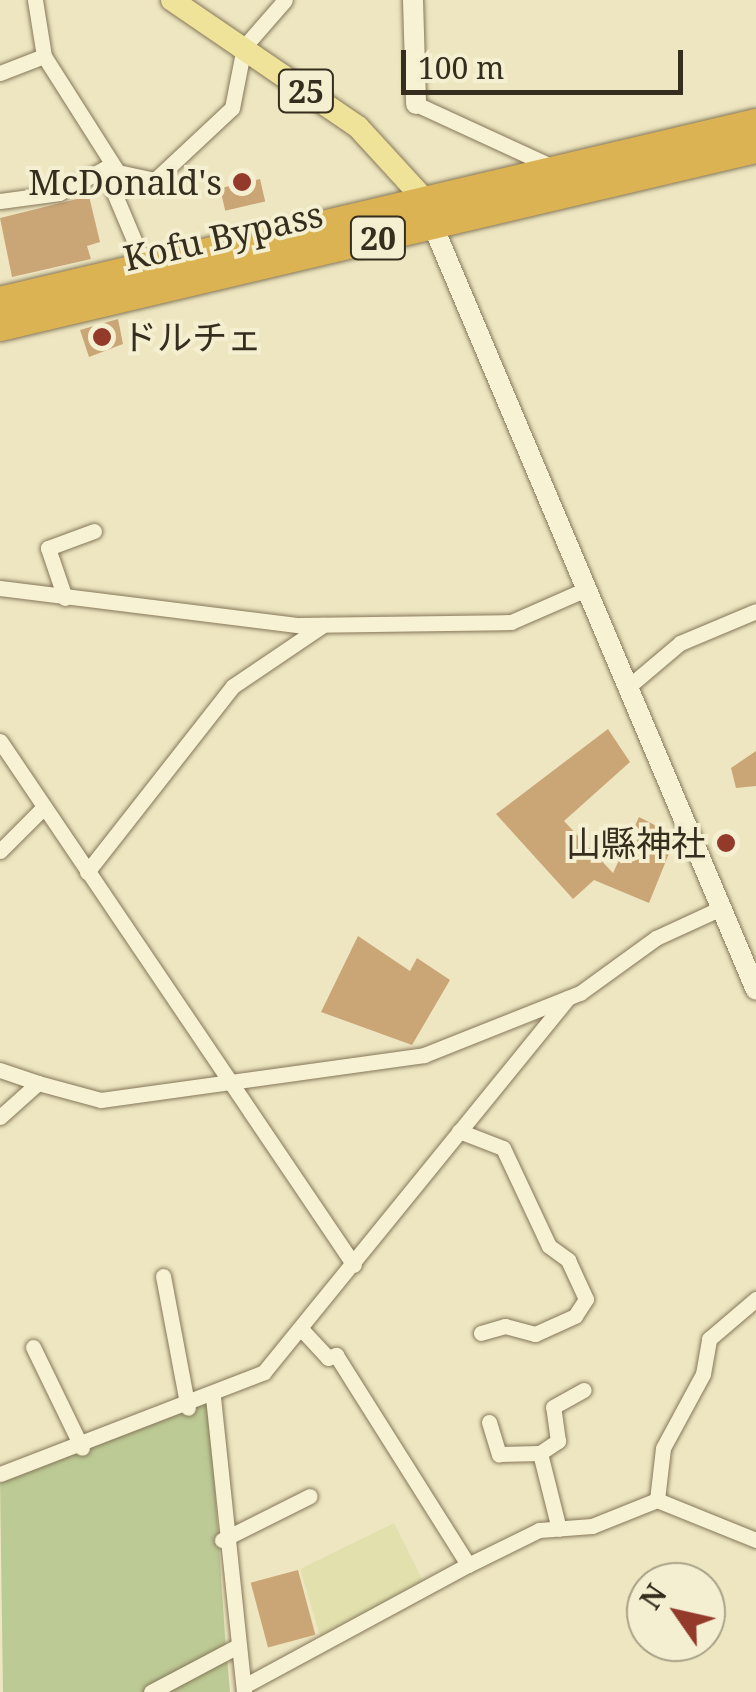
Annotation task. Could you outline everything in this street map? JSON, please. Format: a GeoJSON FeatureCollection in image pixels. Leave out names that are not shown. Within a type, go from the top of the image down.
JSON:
{"type":"FeatureCollection","features":[{"type":"Feature","properties":{"kind":"highway","name":"Kofu Bypass"},"geometry":{"type":"LineString","coordinates":[[0,328],[428,212],[558,171],[756,123]]}},
{"type":"Feature","properties":{"kind":"highway","name":"Kofu Bypass"},"geometry":{"type":"LineString","coordinates":[[0,300],[145,266],[756,149]]}},
{"type":"Feature","properties":{"kind":"main road","name":"25"},"geometry":{"type":"LineString","coordinates":[[172,0],[358,127],[428,212]]}},
{"type":"Feature","properties":{"kind":"street"},"geometry":{"type":"LineString","coordinates":[[34,0],[44,56],[111,170],[145,266]]}},
{"type":"Feature","properties":{"kind":"street"},"geometry":{"type":"LineString","coordinates":[[0,201],[59,193],[111,170],[155,180],[232,108],[244,48],[284,0]]}},
{"type":"Feature","properties":{"kind":"street"},"geometry":{"type":"LineString","coordinates":[[413,0],[416,104],[558,171]]}},
{"type":"Feature","properties":{"kind":"street"},"geometry":{"type":"LineString","coordinates":[[0,73],[44,56]]}},
{"type":"Feature","properties":{"kind":"street"},"geometry":{"type":"LineString","coordinates":[[428,212],[582,591],[628,687],[756,990]]}},
{"type":"Feature","properties":{"kind":"street"},"geometry":{"type":"LineString","coordinates":[[65,598],[48,548],[94,531]]}},
{"type":"Feature","properties":{"kind":"street"},"geometry":{"type":"LineString","coordinates":[[0,588],[323,625],[512,622],[582,591]]}},
{"type":"Feature","properties":{"kind":"street"},"geometry":{"type":"LineString","coordinates":[[628,687],[680,644],[756,611]]}},
{"type":"Feature","properties":{"kind":"street"},"geometry":{"type":"LineString","coordinates":[[87,872],[233,686],[323,625]]}},
{"type":"Feature","properties":{"kind":"street"},"geometry":{"type":"LineString","coordinates":[[0,742],[354,1265]]}},
{"type":"Feature","properties":{"kind":"street"},"geometry":{"type":"LineString","coordinates":[[0,852],[44,807]]}},
{"type":"Feature","properties":{"kind":"street"},"geometry":{"type":"LineString","coordinates":[[0,1070],[101,1100],[424,1055],[568,998],[656,938],[719,909]]}},
{"type":"Feature","properties":{"kind":"street"},"geometry":{"type":"LineString","coordinates":[[0,1474],[188,1408],[264,1372],[304,1332],[459,1131],[568,998]]}},
{"type":"Feature","properties":{"kind":"street"},"geometry":{"type":"LineString","coordinates":[[0,1117],[38,1083]]}},
{"type":"Feature","properties":{"kind":"street"},"geometry":{"type":"LineString","coordinates":[[459,1131],[503,1148],[549,1246],[568,1260],[586,1300],[575,1316],[535,1334],[505,1326],[481,1334]]}},
{"type":"Feature","properties":{"kind":"street"},"geometry":{"type":"LineString","coordinates":[[163,1276],[188,1408]]}},
{"type":"Feature","properties":{"kind":"street"},"geometry":{"type":"LineString","coordinates":[[658,1500],[663,1448],[703,1374],[709,1339],[756,1299]]}},
{"type":"Feature","properties":{"kind":"street"},"geometry":{"type":"LineString","coordinates":[[304,1332],[328,1358],[336,1355],[468,1565]]}},
{"type":"Feature","properties":{"kind":"street"},"geometry":{"type":"LineString","coordinates":[[32,1347],[82,1448]]}},
{"type":"Feature","properties":{"kind":"street"},"geometry":{"type":"LineString","coordinates":[[489,1422],[499,1454],[540,1453],[558,1441],[553,1407],[584,1390]]}},
{"type":"Feature","properties":{"kind":"street"},"geometry":{"type":"LineString","coordinates":[[213,1398],[222,1540],[244,1689],[468,1565],[558,1528],[658,1500],[756,1540]]}},
{"type":"Feature","properties":{"kind":"street"},"geometry":{"type":"LineString","coordinates":[[540,1453],[558,1528]]}},
{"type":"Feature","properties":{"kind":"street"},"geometry":{"type":"LineString","coordinates":[[222,1540],[310,1496]]}},
{"type":"Feature","properties":{"kind":"street"},"geometry":{"type":"LineString","coordinates":[[152,1692],[238,1646]]}},
{"type":"Feature","properties":{"kind":"green space"},"geometry":{"type":"Polygon","coordinates":[[[209,1402],[226,1650],[146,1692],[3,1692],[0,1477],[209,1402]]]}},
{"type":"Feature","properties":{"kind":"green space"},"geometry":{"type":"Polygon","coordinates":[[[394,1523],[426,1587],[322,1642],[300,1569],[394,1523]]]}},
{"type":"Feature","properties":{"kind":"green space"},"geometry":{"type":"Polygon","coordinates":[[[227,1657],[230,1692],[164,1692],[227,1657]]]}},
{"type":"Feature","properties":{"kind":"building"},"geometry":{"type":"Polygon","coordinates":[[[260,179],[265,201],[225,211],[220,188],[260,179]]]}},
{"type":"Feature","properties":{"kind":"building"},"geometry":{"type":"Polygon","coordinates":[[[89,196],[100,242],[87,246],[91,259],[12,277],[0,218],[89,196]]]}},
{"type":"Feature","properties":{"kind":"building","name":"ドルチェ"},"geometry":{"type":"Polygon","coordinates":[[[118,319],[123,344],[89,357],[80,330],[118,319]]]}},
{"type":"Feature","properties":{"kind":"building"},"geometry":{"type":"Polygon","coordinates":[[[608,729],[630,762],[564,821],[613,873],[639,817],[676,836],[649,903],[594,880],[573,899],[496,814],[608,729]]]}},
{"type":"Feature","properties":{"kind":"building"},"geometry":{"type":"Polygon","coordinates":[[[756,751],[756,786],[736,788],[731,768],[756,751]]]}},
{"type":"Feature","properties":{"kind":"building"},"geometry":{"type":"Polygon","coordinates":[[[358,936],[410,971],[417,958],[450,980],[412,1045],[321,1012],[358,936]]]}},
{"type":"Feature","properties":{"kind":"building"},"geometry":{"type":"Polygon","coordinates":[[[298,1570],[315,1635],[268,1647],[251,1583],[298,1570]]]}},
{"type":"Feature","properties":{"kind":"place","name":"McDonald's"},"geometry":{"type":"Point","coordinates":[242,182]}},
{"type":"Feature","properties":{"kind":"place","name":"ドルチェ"},"geometry":{"type":"Point","coordinates":[102,337]}},
{"type":"Feature","properties":{"kind":"place","name":"山縣神社"},"geometry":{"type":"Point","coordinates":[726,843]}}]}
